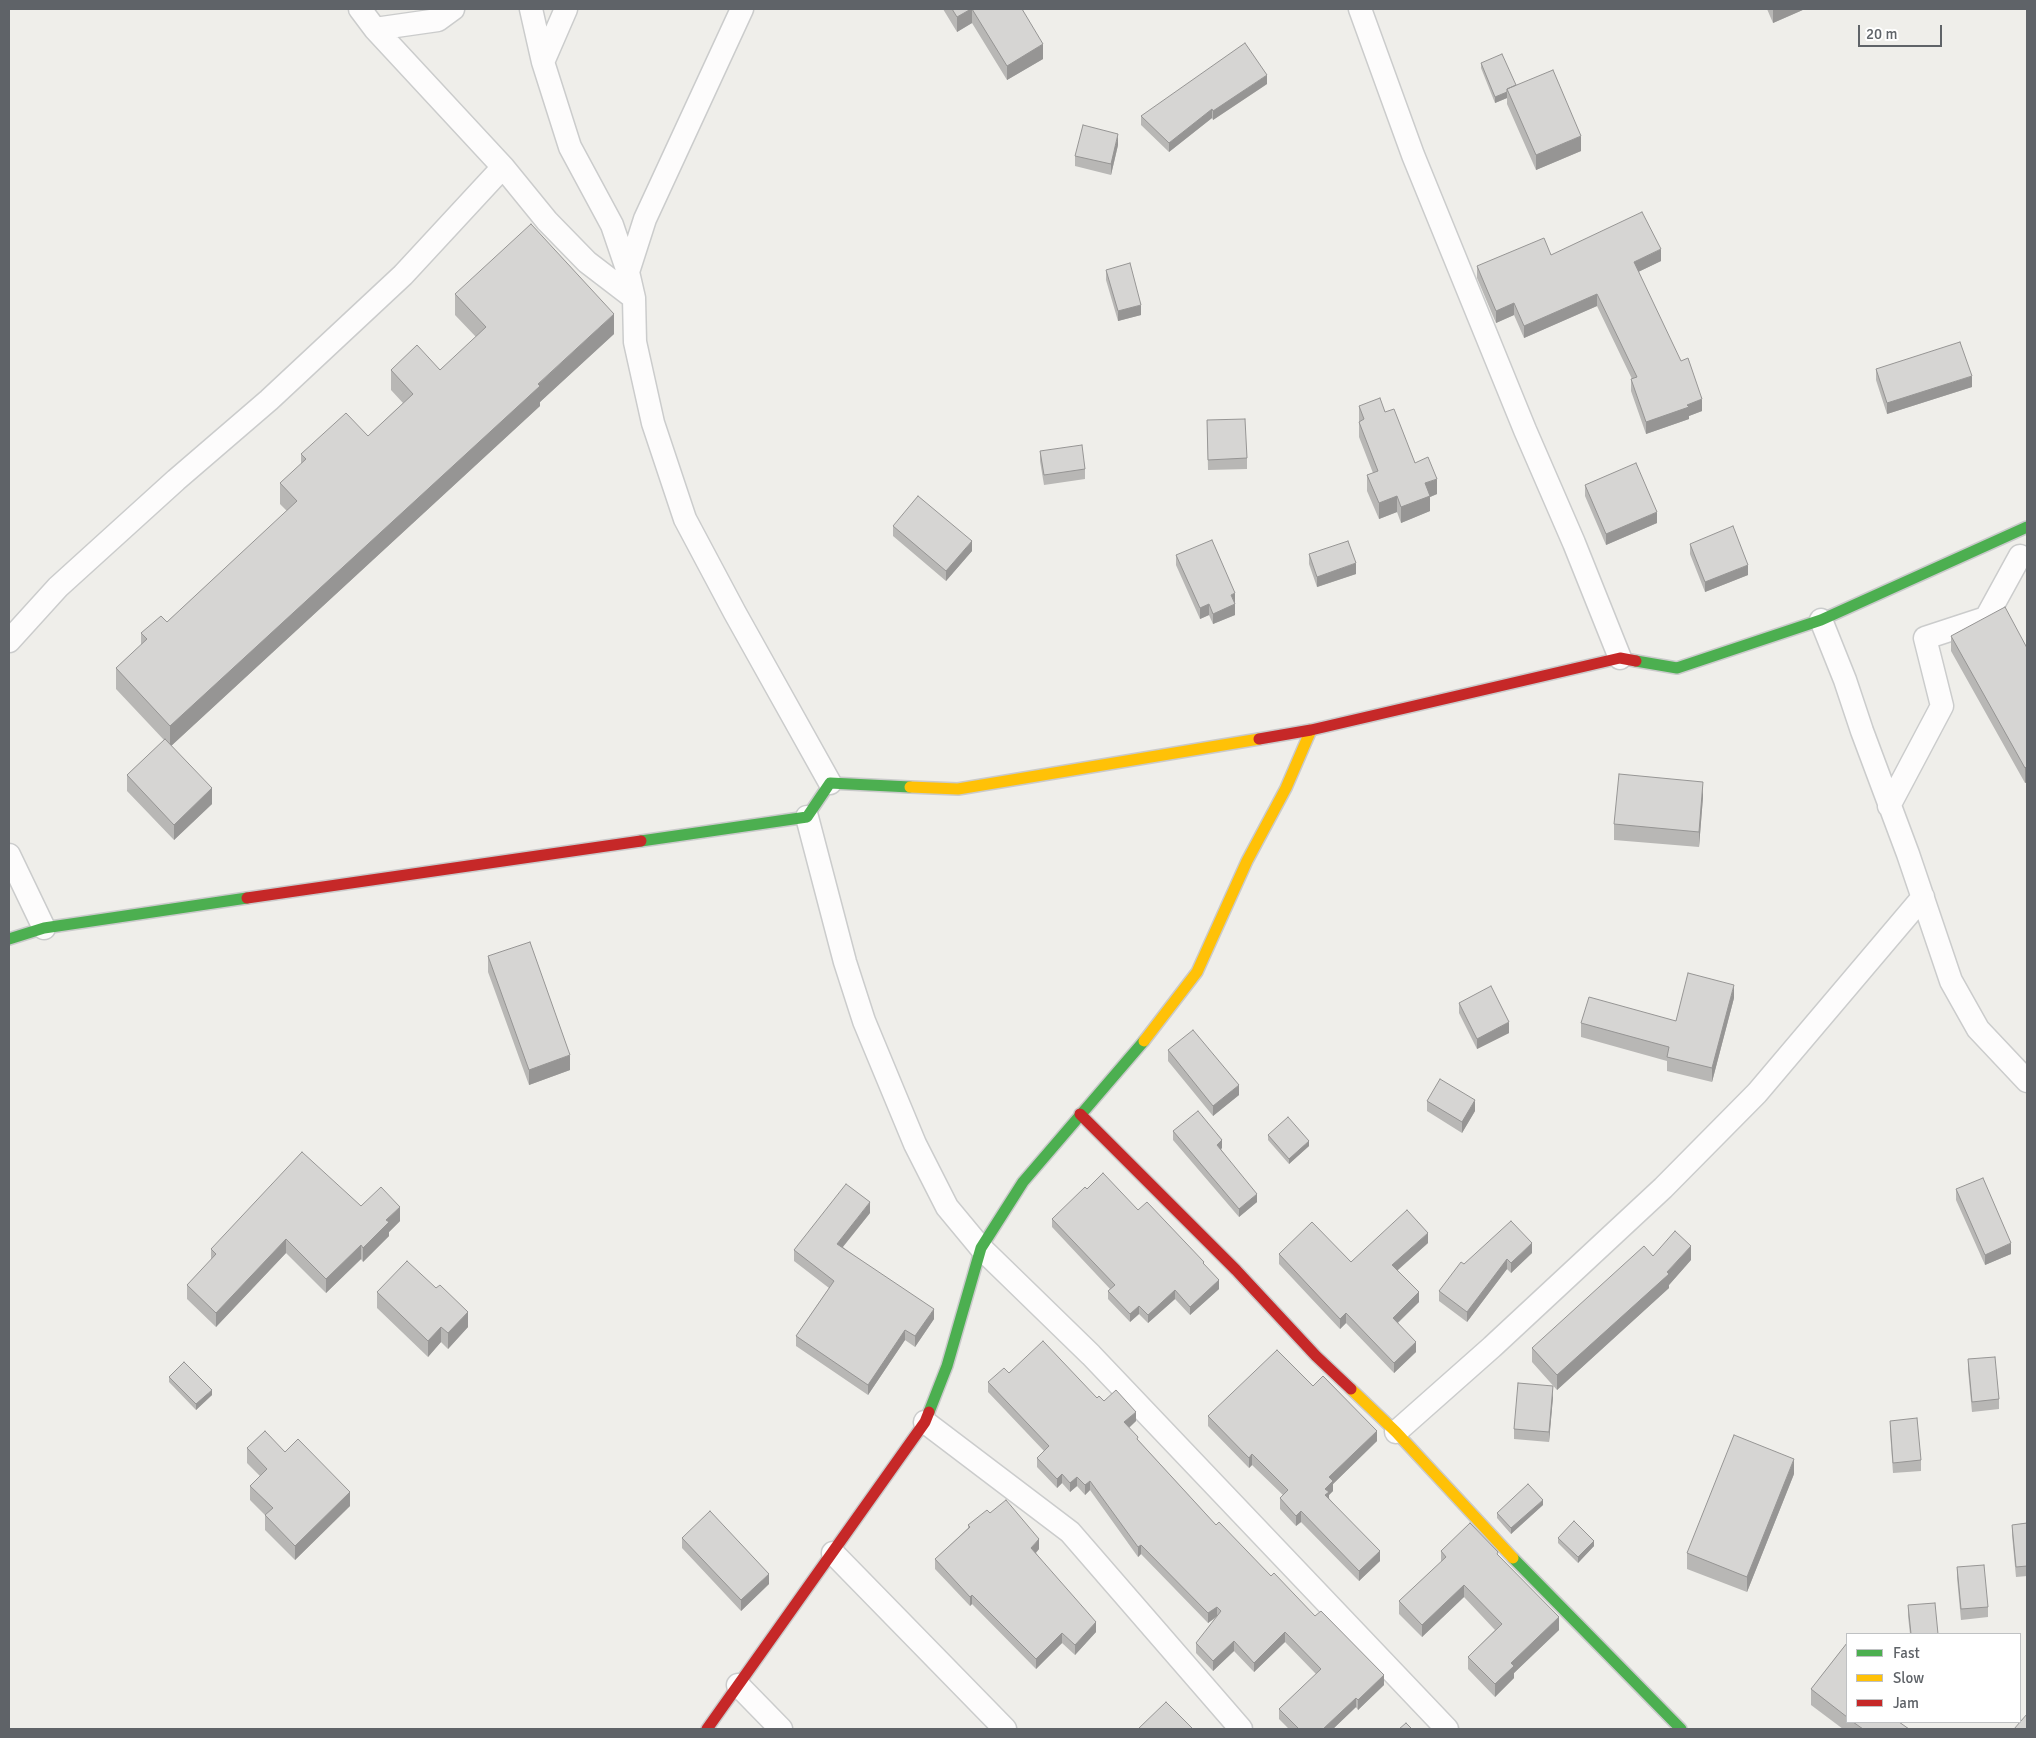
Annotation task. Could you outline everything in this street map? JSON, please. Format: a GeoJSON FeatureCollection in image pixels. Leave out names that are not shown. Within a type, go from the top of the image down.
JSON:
{"type":"FeatureCollection","features":[{"type":"Feature","properties":{"kind":"street"},"geometry":{"type":"LineString","coordinates":[[360,9],[375,29],[503,167],[547,220],[587,262],[634,298]]}},
{"type":"Feature","properties":{"kind":"street"},"geometry":{"type":"LineString","coordinates":[[375,29],[438,20],[453,9]]}},
{"type":"Feature","properties":{"kind":"street"},"geometry":{"type":"LineString","coordinates":[[531,9],[542,62],[570,147],[612,225],[628,272],[634,298],[635,342],[653,423],[685,519],[830,783]]}},
{"type":"Feature","properties":{"kind":"street"},"geometry":{"type":"LineString","coordinates":[[542,62],[566,9]]}},
{"type":"Feature","properties":{"kind":"street"},"geometry":{"type":"LineString","coordinates":[[628,272],[645,219],[742,9]]}},
{"type":"Feature","properties":{"kind":"street"},"geometry":{"type":"LineString","coordinates":[[1360,9],[1412,155],[1620,658]]}},
{"type":"Feature","properties":{"kind":"street"},"geometry":{"type":"LineString","coordinates":[[9,641],[58,587],[176,480],[270,400],[403,275],[503,167]]}},
{"type":"Feature","properties":{"kind":"street"},"geometry":{"type":"LineString","coordinates":[[830,783],[958,789],[1311,730],[1620,658],[1677,668],[1821,620],[2027,527]]}},
{"type":"Feature","properties":{"kind":"street"},"geometry":{"type":"LineString","coordinates":[[1889,806],[1942,706],[1925,638],[1986,618],[2024,560],[2002,538]]}},
{"type":"Feature","properties":{"kind":"street"},"geometry":{"type":"LineString","coordinates":[[1821,620],[1845,680],[1951,981],[1978,1029],[2027,1081]]}},
{"type":"Feature","properties":{"kind":"street"},"geometry":{"type":"LineString","coordinates":[[707,1729],[925,1422],[947,1366],[981,1248],[1023,1182],[1147,1037],[1197,972],[1247,861],[1286,788],[1311,730]]}},
{"type":"Feature","properties":{"kind":"street"},"geometry":{"type":"LineString","coordinates":[[9,939],[44,928],[806,817],[830,783]]}},
{"type":"Feature","properties":{"kind":"street"},"geometry":{"type":"LineString","coordinates":[[806,817],[845,962],[864,1021],[915,1144],[947,1207],[981,1248],[1091,1355],[1447,1729]]}},
{"type":"Feature","properties":{"kind":"street"},"geometry":{"type":"LineString","coordinates":[[9,855],[44,928]]}},
{"type":"Feature","properties":{"kind":"street"},"geometry":{"type":"LineString","coordinates":[[1396,1432],[1492,1347],[1670,1181],[1757,1092],[1923,898]]}},
{"type":"Feature","properties":{"kind":"street"},"geometry":{"type":"LineString","coordinates":[[1080,1114],[1236,1270],[1316,1356],[1396,1432],[1536,1582],[1681,1729]]}},
{"type":"Feature","properties":{"kind":"street"},"geometry":{"type":"LineString","coordinates":[[925,1422],[1070,1532],[1241,1729]]}},
{"type":"Feature","properties":{"kind":"street"},"geometry":{"type":"LineString","coordinates":[[833,1554],[1005,1729]]}},
{"type":"Feature","properties":{"kind":"street"},"geometry":{"type":"LineString","coordinates":[[738,1685],[781,1729]]}},
{"type":"Feature","properties":{"kind":"building"},"geometry":{"type":"Polygon","coordinates":[[[952,9],[971,9],[957,17],[952,9]]]}},
{"type":"Feature","properties":{"kind":"building"},"geometry":{"type":"Polygon","coordinates":[[[972,9],[1022,9],[1043,44],[1007,66],[972,9]]]}},
{"type":"Feature","properties":{"kind":"building"},"geometry":{"type":"Polygon","coordinates":[[[1245,43],[1267,75],[1213,111],[1212,109],[1169,143],[1141,116],[1245,43]]]}},
{"type":"Feature","properties":{"kind":"building"},"geometry":{"type":"Polygon","coordinates":[[[1502,54],[1516,85],[1507,89],[1507,92],[1495,97],[1481,63],[1502,54]]]}},
{"type":"Feature","properties":{"kind":"building"},"geometry":{"type":"Polygon","coordinates":[[[1553,70],[1581,136],[1536,155],[1507,89],[1553,70]]]}},
{"type":"Feature","properties":{"kind":"building"},"geometry":{"type":"Polygon","coordinates":[[[1083,125],[1118,134],[1111,164],[1075,156],[1083,125]]]}},
{"type":"Feature","properties":{"kind":"building"},"geometry":{"type":"Polygon","coordinates":[[[1642,212],[1661,249],[1634,262],[1681,361],[1688,358],[1702,399],[1687,405],[1689,407],[1646,422],[1631,379],[1637,377],[1597,294],[1524,326],[1514,303],[1496,311],[1477,266],[1544,238],[1551,255],[1642,212]]]}},
{"type":"Feature","properties":{"kind":"building"},"geometry":{"type":"Polygon","coordinates":[[[531,224],[614,314],[538,384],[540,386],[170,726],[116,668],[147,639],[141,633],[161,616],[167,622],[297,501],[280,483],[306,459],[301,454],[346,413],[368,436],[413,394],[391,370],[417,345],[440,370],[486,327],[455,294],[531,224]]]}},
{"type":"Feature","properties":{"kind":"building"},"geometry":{"type":"Polygon","coordinates":[[[1130,263],[1141,305],[1118,311],[1106,270],[1130,263]]]}},
{"type":"Feature","properties":{"kind":"building"},"geometry":{"type":"Polygon","coordinates":[[[1960,342],[1972,376],[1887,403],[1876,369],[1960,342]]]}},
{"type":"Feature","properties":{"kind":"building"},"geometry":{"type":"Polygon","coordinates":[[[1380,398],[1385,412],[1394,409],[1415,463],[1428,457],[1437,479],[1425,483],[1430,496],[1401,507],[1397,496],[1379,503],[1367,475],[1378,471],[1359,422],[1364,419],[1359,406],[1380,398]]]}},
{"type":"Feature","properties":{"kind":"building"},"geometry":{"type":"Polygon","coordinates":[[[1245,419],[1247,458],[1208,460],[1207,420],[1245,419]]]}},
{"type":"Feature","properties":{"kind":"building"},"geometry":{"type":"Polygon","coordinates":[[[1082,445],[1085,469],[1044,475],[1040,451],[1082,445]]]}},
{"type":"Feature","properties":{"kind":"building"},"geometry":{"type":"Polygon","coordinates":[[[1636,463],[1657,512],[1606,534],[1585,485],[1636,463]]]}},
{"type":"Feature","properties":{"kind":"building"},"geometry":{"type":"Polygon","coordinates":[[[918,496],[972,541],[946,571],[893,526],[918,496]]]}},
{"type":"Feature","properties":{"kind":"building"},"geometry":{"type":"Polygon","coordinates":[[[1733,526],[1748,565],[1705,582],[1690,544],[1733,526]]]}},
{"type":"Feature","properties":{"kind":"building"},"geometry":{"type":"Polygon","coordinates":[[[1212,540],[1235,593],[1231,595],[1235,604],[1213,614],[1209,604],[1200,608],[1176,555],[1212,540]]]}},
{"type":"Feature","properties":{"kind":"building"},"geometry":{"type":"Polygon","coordinates":[[[1348,541],[1356,563],[1317,577],[1309,554],[1348,541]]]}},
{"type":"Feature","properties":{"kind":"building"},"geometry":{"type":"Polygon","coordinates":[[[2005,607],[2027,648],[2027,766],[2025,768],[1951,636],[2005,607]]]}},
{"type":"Feature","properties":{"kind":"building"},"geometry":{"type":"Polygon","coordinates":[[[165,739],[212,788],[174,825],[127,775],[165,739]]]}},
{"type":"Feature","properties":{"kind":"building"},"geometry":{"type":"Polygon","coordinates":[[[1619,774],[1703,782],[1699,832],[1614,824],[1619,774]]]}},
{"type":"Feature","properties":{"kind":"building"},"geometry":{"type":"Polygon","coordinates":[[[530,942],[570,1055],[529,1070],[488,956],[530,942]]]}},
{"type":"Feature","properties":{"kind":"building"},"geometry":{"type":"Polygon","coordinates":[[[1688,973],[1734,985],[1712,1068],[1667,1057],[1669,1047],[1581,1023],[1589,997],[1676,1021],[1688,973]]]}},
{"type":"Feature","properties":{"kind":"building"},"geometry":{"type":"Polygon","coordinates":[[[1491,986],[1509,1022],[1477,1039],[1459,1003],[1491,986]]]}},
{"type":"Feature","properties":{"kind":"building"},"geometry":{"type":"Polygon","coordinates":[[[1193,1030],[1239,1085],[1213,1106],[1168,1050],[1193,1030]]]}},
{"type":"Feature","properties":{"kind":"building"},"geometry":{"type":"Polygon","coordinates":[[[1440,1079],[1475,1100],[1462,1122],[1427,1101],[1440,1079]]]}},
{"type":"Feature","properties":{"kind":"building"},"geometry":{"type":"Polygon","coordinates":[[[1198,1111],[1222,1140],[1217,1145],[1257,1194],[1239,1209],[1173,1131],[1198,1111]]]}},
{"type":"Feature","properties":{"kind":"building"},"geometry":{"type":"Polygon","coordinates":[[[1288,1117],[1309,1141],[1289,1159],[1268,1135],[1288,1117]]]}},
{"type":"Feature","properties":{"kind":"building"},"geometry":{"type":"Polygon","coordinates":[[[302,1152],[361,1206],[381,1187],[400,1207],[386,1220],[389,1222],[363,1248],[361,1245],[326,1279],[286,1239],[216,1313],[187,1285],[216,1254],[211,1249],[302,1152]]]}},
{"type":"Feature","properties":{"kind":"building"},"geometry":{"type":"Polygon","coordinates":[[[1103,1173],[1138,1210],[1147,1202],[1219,1280],[1190,1307],[1175,1290],[1148,1315],[1139,1306],[1130,1314],[1108,1291],[1115,1285],[1052,1219],[1085,1187],[1087,1189],[1103,1173]]]}},
{"type":"Feature","properties":{"kind":"building"},"geometry":{"type":"Polygon","coordinates":[[[1983,1178],[2011,1243],[1985,1255],[1956,1189],[1983,1178]]]}},
{"type":"Feature","properties":{"kind":"building"},"geometry":{"type":"Polygon","coordinates":[[[846,1184],[870,1202],[837,1244],[934,1309],[915,1336],[905,1330],[868,1385],[796,1336],[834,1281],[794,1250],[846,1184]]]}},
{"type":"Feature","properties":{"kind":"building"},"geometry":{"type":"Polygon","coordinates":[[[1407,1210],[1428,1233],[1392,1265],[1419,1292],[1393,1318],[1416,1342],[1394,1363],[1346,1313],[1340,1319],[1279,1254],[1312,1222],[1351,1262],[1407,1210]]]}},
{"type":"Feature","properties":{"kind":"building"},"geometry":{"type":"Polygon","coordinates":[[[1511,1221],[1532,1243],[1511,1263],[1507,1259],[1467,1312],[1439,1291],[1461,1262],[1464,1264],[1511,1221]]]}},
{"type":"Feature","properties":{"kind":"building"},"geometry":{"type":"Polygon","coordinates":[[[1675,1231],[1691,1246],[1667,1272],[1669,1274],[1557,1375],[1532,1348],[1644,1246],[1653,1256],[1675,1231]]]}},
{"type":"Feature","properties":{"kind":"building"},"geometry":{"type":"Polygon","coordinates":[[[407,1261],[436,1288],[440,1285],[468,1312],[448,1333],[441,1327],[428,1341],[377,1292],[407,1261]]]}},
{"type":"Feature","properties":{"kind":"building"},"geometry":{"type":"Polygon","coordinates":[[[1043,1341],[1097,1398],[1099,1396],[1104,1401],[1116,1390],[1136,1412],[1124,1422],[1138,1437],[1137,1439],[1216,1525],[1219,1522],[1271,1576],[1274,1573],[1315,1616],[1321,1611],[1384,1675],[1323,1729],[1299,1729],[1279,1709],[1321,1669],[1285,1632],[1254,1663],[1234,1641],[1213,1661],[1196,1643],[1221,1611],[1217,1607],[1208,1613],[1141,1545],[1138,1547],[1090,1481],[1085,1485],[1077,1477],[1070,1483],[1062,1474],[1057,1479],[1037,1458],[1049,1446],[988,1382],[1004,1368],[1009,1373],[1043,1341]]]}},
{"type":"Feature","properties":{"kind":"building"},"geometry":{"type":"Polygon","coordinates":[[[1277,1350],[1313,1386],[1323,1376],[1377,1431],[1329,1477],[1333,1481],[1325,1489],[1329,1492],[1325,1495],[1380,1551],[1359,1571],[1301,1511],[1296,1516],[1280,1498],[1288,1490],[1252,1454],[1249,1458],[1208,1416],[1277,1350]]]}},
{"type":"Feature","properties":{"kind":"building"},"geometry":{"type":"Polygon","coordinates":[[[1995,1357],[1999,1399],[1972,1402],[1968,1359],[1995,1357]]]}},
{"type":"Feature","properties":{"kind":"building"},"geometry":{"type":"Polygon","coordinates":[[[184,1362],[212,1390],[196,1404],[169,1377],[184,1362]]]}},
{"type":"Feature","properties":{"kind":"building"},"geometry":{"type":"Polygon","coordinates":[[[1518,1383],[1553,1386],[1549,1432],[1514,1429],[1518,1383]]]}},
{"type":"Feature","properties":{"kind":"building"},"geometry":{"type":"Polygon","coordinates":[[[1917,1418],[1921,1460],[1893,1463],[1890,1421],[1917,1418]]]}},
{"type":"Feature","properties":{"kind":"building"},"geometry":{"type":"Polygon","coordinates":[[[265,1431],[285,1452],[298,1439],[350,1492],[295,1546],[265,1515],[273,1508],[250,1486],[267,1469],[247,1448],[265,1431]]]}},
{"type":"Feature","properties":{"kind":"building"},"geometry":{"type":"Polygon","coordinates":[[[1734,1435],[1794,1459],[1747,1577],[1687,1553],[1734,1435]]]}},
{"type":"Feature","properties":{"kind":"building"},"geometry":{"type":"Polygon","coordinates":[[[1528,1484],[1543,1500],[1511,1528],[1497,1513],[1528,1484]]]}},
{"type":"Feature","properties":{"kind":"building"},"geometry":{"type":"Polygon","coordinates":[[[1006,1500],[1039,1539],[1031,1548],[1096,1622],[1075,1645],[1062,1633],[1036,1659],[972,1595],[970,1597],[935,1559],[970,1527],[968,1525],[987,1510],[990,1513],[1006,1500]]]}},
{"type":"Feature","properties":{"kind":"building"},"geometry":{"type":"Polygon","coordinates":[[[710,1511],[769,1574],[741,1600],[682,1538],[710,1511]]]}},
{"type":"Feature","properties":{"kind":"building"},"geometry":{"type":"Polygon","coordinates":[[[1574,1521],[1594,1541],[1578,1557],[1558,1538],[1574,1521]]]}},
{"type":"Feature","properties":{"kind":"building"},"geometry":{"type":"Polygon","coordinates":[[[1470,1523],[1498,1552],[1497,1554],[1559,1617],[1511,1663],[1514,1666],[1495,1684],[1468,1657],[1502,1624],[1464,1585],[1422,1625],[1399,1601],[1446,1557],[1441,1551],[1470,1523]]]}},
{"type":"Feature","properties":{"kind":"building"},"geometry":{"type":"Polygon","coordinates":[[[2027,1523],[2027,1566],[2016,1567],[2012,1525],[2027,1523]]]}},
{"type":"Feature","properties":{"kind":"building"},"geometry":{"type":"Polygon","coordinates":[[[1984,1565],[1988,1607],[1961,1609],[1957,1567],[1984,1565]]]}},
{"type":"Feature","properties":{"kind":"building"},"geometry":{"type":"Polygon","coordinates":[[[1935,1603],[1938,1633],[1911,1633],[1908,1605],[1935,1603]]]}},
{"type":"Feature","properties":{"kind":"building"},"geometry":{"type":"Polygon","coordinates":[[[1846,1644],[1846,1716],[1811,1689],[1846,1644]]]}},
{"type":"Feature","properties":{"kind":"building"},"geometry":{"type":"Polygon","coordinates":[[[1166,1702],[1193,1729],[1138,1729],[1166,1702]]]}},
{"type":"Feature","properties":{"kind":"building"},"geometry":{"type":"Polygon","coordinates":[[[2027,1714],[2027,1729],[2014,1729],[2021,1723],[2027,1714]]]}},
{"type":"Feature","properties":{"kind":"building"},"geometry":{"type":"Polygon","coordinates":[[[1406,1723],[1412,1729],[1399,1729],[1406,1723]]]}},
{"type":"Feature","properties":{"kind":"building"},"geometry":{"type":"Polygon","coordinates":[[[1854,1723],[1900,1723],[1909,1729],[1863,1729],[1854,1723]]]}},
{"type":"Feature","properties":{"kind":"traffic: fast"},"geometry":{"type":"LineString","coordinates":[[1636,661],[1677,668],[1821,620],[2027,527]]}},
{"type":"Feature","properties":{"kind":"traffic: fast"},"geometry":{"type":"LineString","coordinates":[[641,841],[807,817],[830,783],[910,787]]}},
{"type":"Feature","properties":{"kind":"traffic: fast"},"geometry":{"type":"LineString","coordinates":[[9,939],[44,928],[247,898]]}},
{"type":"Feature","properties":{"kind":"traffic: fast"},"geometry":{"type":"LineString","coordinates":[[929,1412],[947,1366],[981,1248],[1023,1182],[1144,1041]]}},
{"type":"Feature","properties":{"kind":"traffic: fast"},"geometry":{"type":"LineString","coordinates":[[1513,1558],[1681,1729]]}},
{"type":"Feature","properties":{"kind":"traffic: slow"},"geometry":{"type":"LineString","coordinates":[[1144,1041],[1197,972],[1247,861],[1286,788],[1311,730]]}},
{"type":"Feature","properties":{"kind":"traffic: slow"},"geometry":{"type":"LineString","coordinates":[[910,787],[958,789],[1259,739]]}},
{"type":"Feature","properties":{"kind":"traffic: slow"},"geometry":{"type":"LineString","coordinates":[[1351,1389],[1396,1432],[1513,1558]]}},
{"type":"Feature","properties":{"kind":"traffic: jam"},"geometry":{"type":"LineString","coordinates":[[1259,739],[1311,730],[1620,658],[1636,661]]}},
{"type":"Feature","properties":{"kind":"traffic: jam"},"geometry":{"type":"LineString","coordinates":[[247,898],[641,841]]}},
{"type":"Feature","properties":{"kind":"traffic: jam"},"geometry":{"type":"LineString","coordinates":[[1080,1114],[1236,1270],[1316,1356],[1351,1389]]}},
{"type":"Feature","properties":{"kind":"traffic: jam"},"geometry":{"type":"LineString","coordinates":[[707,1729],[925,1422],[929,1412]]}}]}
